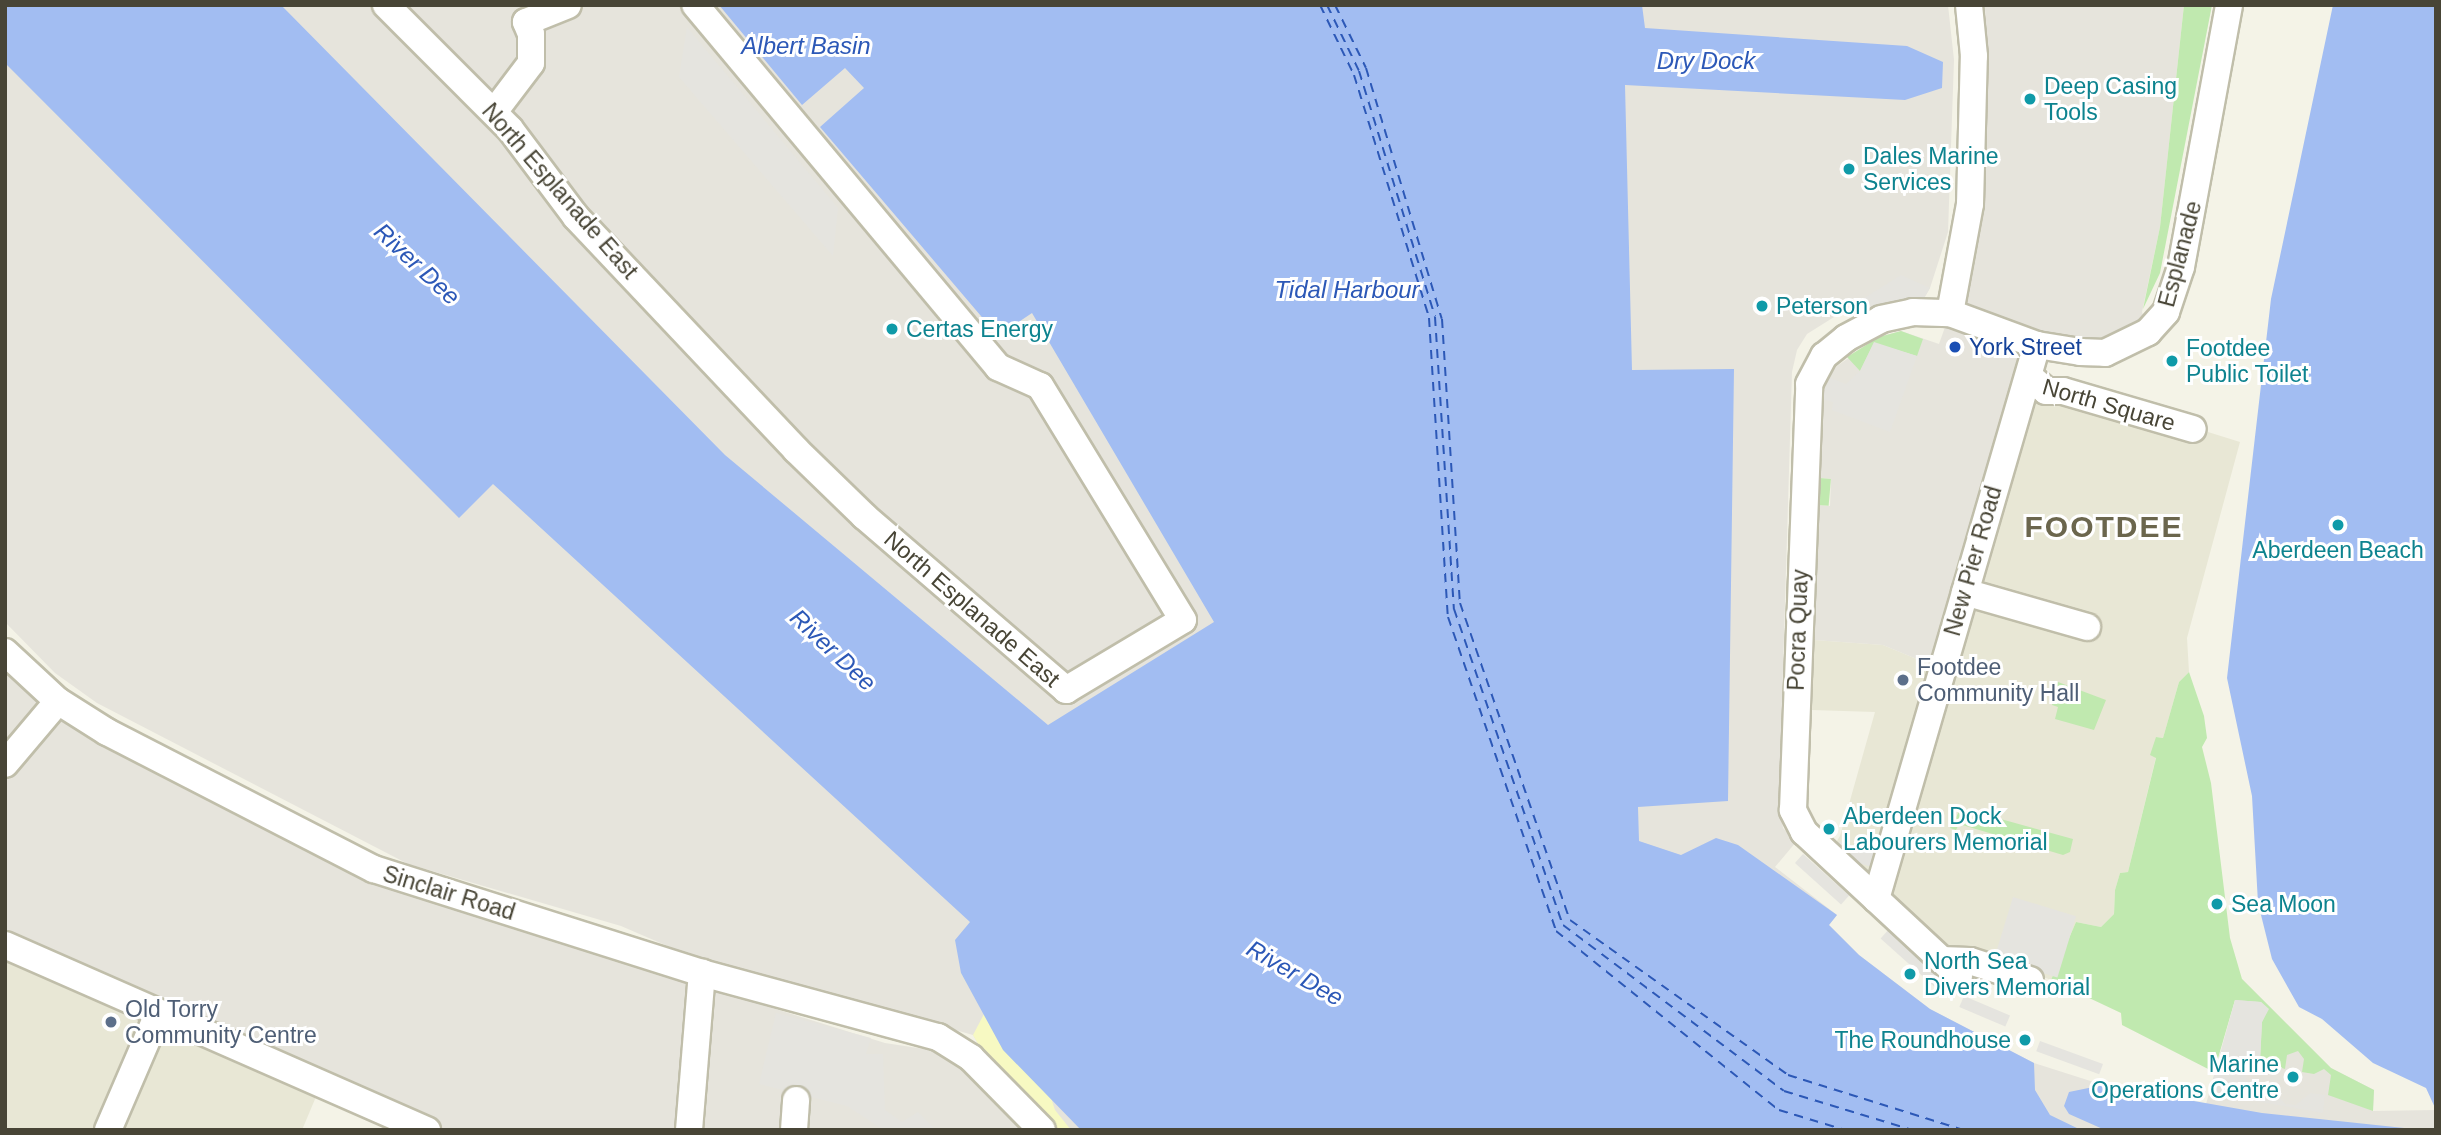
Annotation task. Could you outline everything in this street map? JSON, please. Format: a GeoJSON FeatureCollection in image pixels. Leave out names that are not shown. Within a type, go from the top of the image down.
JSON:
{"type":"FeatureCollection","features":[{"type":"Feature","properties":{"kind":"street","name":"North Esplanade East"},"geometry":{"type":"LineString","coordinates":[[386,5],[494,112],[576,216],[796,450],[864,516],[1066,690],[1183,620],[1040,386],[998,367],[695,5]]}},
{"type":"Feature","properties":{"kind":"street"},"geometry":{"type":"LineString","coordinates":[[494,112],[531,63],[533,48],[519,14],[568,5]]}},
{"type":"Feature","properties":{"kind":"street"},"geometry":{"type":"LineString","coordinates":[[1950,313],[1970,204],[1974,56],[1969,5]]}},
{"type":"Feature","properties":{"kind":"street","name":"Esplanade"},"geometry":{"type":"LineString","coordinates":[[1950,313],[2037,345],[2105,353],[2129,345],[2166,312],[2195,207],[2229,5]]}},
{"type":"Feature","properties":{"kind":"street","name":"Pocra Quay"},"geometry":{"type":"LineString","coordinates":[[1950,313],[1913,312],[1881,318],[1859,329],[1824,356],[1807,397],[1792,803],[1804,832],[1950,968],[1970,961],[2030,980]]}},
{"type":"Feature","properties":{"kind":"street","name":"New Pier Road"},"geometry":{"type":"LineString","coordinates":[[1876,899],[2037,345]]}},
{"type":"Feature","properties":{"kind":"street","name":"North Square"},"geometry":{"type":"LineString","coordinates":[[2029,376],[2046,391],[2063,391],[2193,429]]}},
{"type":"Feature","properties":{"kind":"street"},"geometry":{"type":"LineString","coordinates":[[1965,592],[2087,627]]}},
{"type":"Feature","properties":{"kind":"street","name":"Sinclair Road"},"geometry":{"type":"LineString","coordinates":[[5,652],[58,701],[190,777],[374,869],[702,973],[938,1037],[971,1058],[1042,1130]]}},
{"type":"Feature","properties":{"kind":"street"},"geometry":{"type":"LineString","coordinates":[[5,765],[58,701]]}},
{"type":"Feature","properties":{"kind":"street"},"geometry":{"type":"LineString","coordinates":[[5,945],[428,1130]]}},
{"type":"Feature","properties":{"kind":"street"},"geometry":{"type":"LineString","coordinates":[[689,1130],[702,973]]}},
{"type":"Feature","properties":{"kind":"street"},"geometry":{"type":"LineString","coordinates":[[108,1130],[158,1014]]}},
{"type":"Feature","properties":{"kind":"street"},"geometry":{"type":"LineString","coordinates":[[794,1130],[796,1100]]}},
{"type":"Feature","properties":{"kind":"shaded area"},"geometry":{"type":"Polygon","coordinates":[[[5,5],[1948,5],[1954,60],[1948,232],[1930,288],[1923,300],[1865,312],[1858,302],[1807,334],[1797,350],[1792,372],[1779,801],[1783,828],[1796,842],[1775,867],[1837,915],[1829,925],[1859,955],[1930,1009],[2034,1063],[2103,1085],[2206,1104],[2242,979],[2331,1068],[2374,1090],[2373,1111],[2436,1110],[2436,1130],[1056,1130],[985,1056],[973,1035],[686,954],[621,926],[408,864],[97,703],[55,673],[5,622],[5,5]]]}},
{"type":"Feature","properties":{"kind":"shaded area"},"geometry":{"type":"Polygon","coordinates":[[[1985,5],[2184,5],[2160,227],[2142,312],[2148,332],[2129,345],[2037,345],[1931,665],[1883,645],[1814,640],[1819,505],[1830,506],[1831,479],[1820,478],[1822,399],[1828,377],[1837,366],[1879,337],[1901,331],[1939,344],[1950,313],[1980,168],[1987,69],[1985,5]]]}},
{"type":"Feature","properties":{"kind":"shaded area"},"geometry":{"type":"Polygon","coordinates":[[[2184,5],[2212,5],[2160,273],[2143,309],[2160,227],[2184,5]]]}},
{"type":"Feature","properties":{"kind":"shaded area"},"geometry":{"type":"Polygon","coordinates":[[[687,27],[838,208],[833,256],[679,77],[687,27]]]}},
{"type":"Feature","properties":{"kind":"shaded area"},"geometry":{"type":"Polygon","coordinates":[[[1901,275],[1930,288],[1923,300],[1865,312],[1858,302],[1901,275]]]}},
{"type":"Feature","properties":{"kind":"shaded area"},"geometry":{"type":"Polygon","coordinates":[[[1901,331],[1923,339],[1917,356],[1874,343],[1860,371],[1847,357],[1879,337],[1901,331]]]}},
{"type":"Feature","properties":{"kind":"shaded area"},"geometry":{"type":"Polygon","coordinates":[[[1874,342],[1917,356],[1890,432],[1832,410],[1833,402],[1822,399],[1828,377],[1846,384],[1860,371],[1874,342]]]}},
{"type":"Feature","properties":{"kind":"shaded area","name":"FOOTDEE"},"geometry":{"type":"Polygon","coordinates":[[[2029,376],[2240,442],[2187,638],[2189,672],[2179,682],[2163,738],[2156,737],[2156,757],[2128,872],[2120,873],[2115,890],[2114,914],[2101,927],[2076,922],[2051,980],[1993,957],[1941,960],[1828,855],[1840,836],[1875,712],[1812,710],[1814,640],[1883,645],[1931,665],[2029,376]]]}},
{"type":"Feature","properties":{"kind":"shaded area"},"geometry":{"type":"Polygon","coordinates":[[[1820,478],[1831,479],[1829,506],[1818,505],[1820,478]]]}},
{"type":"Feature","properties":{"kind":"shaded area"},"geometry":{"type":"Polygon","coordinates":[[[5,669],[59,720],[342,863],[428,901],[885,1043],[944,1052],[983,1079],[1032,1130],[427,1130],[5,943],[5,669]]]}},
{"type":"Feature","properties":{"kind":"shaded area"},"geometry":{"type":"Polygon","coordinates":[[[2189,672],[2204,716],[2207,738],[2202,747],[2211,783],[2230,938],[2242,979],[2331,1068],[2374,1090],[2373,1111],[2328,1095],[2331,1075],[2324,1069],[2314,1074],[2302,1072],[2304,1059],[2298,1051],[2287,1055],[2285,1069],[2260,1061],[2262,1022],[2268,1009],[2261,1002],[2235,1000],[2214,1072],[2122,1025],[2121,1013],[2051,980],[2076,922],[2101,927],[2114,914],[2115,890],[2120,873],[2128,872],[2156,758],[2150,755],[2156,737],[2163,738],[2179,682],[2189,672]]]}},
{"type":"Feature","properties":{"kind":"shaded area"},"geometry":{"type":"Polygon","coordinates":[[[2058,682],[2106,700],[2094,730],[2055,719],[2058,707],[2052,705],[2058,682]]]}},
{"type":"Feature","properties":{"kind":"shaded area"},"geometry":{"type":"Polygon","coordinates":[[[1961,808],[2073,839],[2070,852],[2063,855],[1959,824],[1956,830],[1950,828],[1961,808]]]}},
{"type":"Feature","properties":{"kind":"shaded area"},"geometry":{"type":"Polygon","coordinates":[[[1840,841],[1878,853],[1873,868],[1835,855],[1840,841]]]}},
{"type":"Feature","properties":{"kind":"shaded area"},"geometry":{"type":"Polygon","coordinates":[[[1803,854],[1849,895],[1841,904],[1795,863],[1803,854]]]}},
{"type":"Feature","properties":{"kind":"shaded area"},"geometry":{"type":"Polygon","coordinates":[[[2013,897],[2076,916],[2057,978],[1994,958],[2013,897]]]}},
{"type":"Feature","properties":{"kind":"shaded area"},"geometry":{"type":"Polygon","coordinates":[[[1890,928],[1950,982],[1941,993],[1881,938],[1890,928]]]}},
{"type":"Feature","properties":{"kind":"shaded area"},"geometry":{"type":"Polygon","coordinates":[[[5,951],[318,1092],[302,1130],[5,1130],[5,951]]]}},
{"type":"Feature","properties":{"kind":"shaded area"},"geometry":{"type":"Polygon","coordinates":[[[1964,996],[2010,1016],[2005,1027],[1959,1007],[1964,996]]]}},
{"type":"Feature","properties":{"kind":"shaded area"},"geometry":{"type":"Polygon","coordinates":[[[2235,1000],[2261,1002],[2269,1009],[2262,1022],[2260,1061],[2248,1058],[2246,1081],[2272,1086],[2285,1104],[2296,1105],[2310,1093],[2325,1095],[2323,1113],[2209,1093],[2235,1000]]]}},
{"type":"Feature","properties":{"kind":"shaded area"},"geometry":{"type":"Polygon","coordinates":[[[776,1013],[871,1038],[866,1054],[883,1054],[885,1110],[902,1122],[918,1112],[936,1130],[884,1130],[847,1106],[759,1084],[776,1013]]]}},
{"type":"Feature","properties":{"kind":"shaded area"},"geometry":{"type":"Polygon","coordinates":[[[2040,1041],[2103,1064],[2099,1074],[2036,1051],[2040,1041]]]}},
{"type":"Feature","properties":{"kind":"sand"},"geometry":{"type":"Polygon","coordinates":[[[961,973],[976,974],[1048,1089],[1055,1110],[1071,1130],[1056,1130],[985,1056],[973,1035],[984,1014],[961,973]]]}},
{"type":"Feature","properties":{"kind":"water"},"geometry":{"type":"Polygon","coordinates":[[[5,5],[281,5],[725,455],[1048,725],[1214,622],[1032,313],[998,336],[820,127],[864,88],[845,68],[802,105],[719,5],[1642,5],[1645,28],[1907,46],[1943,62],[1942,88],[1905,100],[1625,85],[1632,370],[1734,369],[1728,801],[1638,807],[1639,841],[1681,855],[1716,838],[1738,845],[1837,915],[1829,925],[1859,955],[1930,1009],[2034,1063],[2035,1090],[2050,1115],[2081,1130],[1081,1130],[1003,1050],[961,973],[955,940],[970,922],[493,484],[459,518],[5,63],[5,5]]]}},
{"type":"Feature","properties":{"kind":"water","name":"Aberdeen Beach"},"geometry":{"type":"Polygon","coordinates":[[[2333,5],[2436,5],[2436,1110],[2426,1088],[2373,1063],[2322,1019],[2299,1007],[2272,959],[2258,903],[2252,796],[2227,678],[2271,299],[2333,5]]]}},
{"type":"Feature","properties":{"kind":"water"},"geometry":{"type":"Polygon","coordinates":[[[2103,1085],[2262,1113],[2423,1130],[2105,1130],[2069,1114],[2064,1106],[2069,1092],[2103,1085]]]}},
{"type":"Feature","properties":{"kind":"ferry route"},"geometry":{"type":"LineString","coordinates":[[1320,5],[1354,75],[1429,318],[1448,617],[1556,931],[1779,1110],[1845,1130]]}},
{"type":"Feature","properties":{"kind":"ferry route"},"geometry":{"type":"LineString","coordinates":[[1327,5],[1359,71],[1435,317],[1454,609],[1563,925],[1784,1091],[1912,1130]]}},
{"type":"Feature","properties":{"kind":"ferry route"},"geometry":{"type":"LineString","coordinates":[[1335,5],[1366,68],[1442,319],[1460,603],[1570,920],[1788,1075],[1963,1130]]}},
{"type":"Feature","properties":{"kind":"place","name":"Deep Casing Tools"},"geometry":{"type":"Point","coordinates":[2030,99]}},
{"type":"Feature","properties":{"kind":"place","name":"Dales Marine Services"},"geometry":{"type":"Point","coordinates":[1849,169]}},
{"type":"Feature","properties":{"kind":"place","name":"Peterson"},"geometry":{"type":"Point","coordinates":[1762,306]}},
{"type":"Feature","properties":{"kind":"place","name":"Certas Energy"},"geometry":{"type":"Point","coordinates":[892,329]}},
{"type":"Feature","properties":{"kind":"place","name":"York Street"},"geometry":{"type":"Point","coordinates":[1955,347]}},
{"type":"Feature","properties":{"kind":"place","name":"Footdee Public Toilet"},"geometry":{"type":"Point","coordinates":[2172,361]}},
{"type":"Feature","properties":{"kind":"place","name":"Aberdeen Beach"},"geometry":{"type":"Point","coordinates":[2338,525]}},
{"type":"Feature","properties":{"kind":"place","name":"Footdee Community Hall"},"geometry":{"type":"Point","coordinates":[1903,680]}},
{"type":"Feature","properties":{"kind":"place","name":"Aberdeen Dock Labourers Memorial"},"geometry":{"type":"Point","coordinates":[1829,829]}},
{"type":"Feature","properties":{"kind":"place","name":"Sea Moon"},"geometry":{"type":"Point","coordinates":[2217,904]}},
{"type":"Feature","properties":{"kind":"place","name":"North Sea Divers Memorial"},"geometry":{"type":"Point","coordinates":[1910,974]}},
{"type":"Feature","properties":{"kind":"place","name":"Old Torry Community Centre"},"geometry":{"type":"Point","coordinates":[111,1022]}},
{"type":"Feature","properties":{"kind":"place","name":"The Roundhouse"},"geometry":{"type":"Point","coordinates":[2025,1040]}},
{"type":"Feature","properties":{"kind":"place","name":"Marine Operations Centre"},"geometry":{"type":"Point","coordinates":[2293,1077]}},
{"type":"Feature","properties":{"kind":"district","name":"FOOTDEE"},"geometry":{"type":"Point","coordinates":[2104,527]}},
{"type":"Feature","properties":{"kind":"water label","name":"Albert Basin"},"geometry":{"type":"Point","coordinates":[806,46]}},
{"type":"Feature","properties":{"kind":"water label","name":"Dry Dock"},"geometry":{"type":"Point","coordinates":[1706,61]}},
{"type":"Feature","properties":{"kind":"water label","name":"River Dee"},"geometry":{"type":"Point","coordinates":[417,264]}},
{"type":"Feature","properties":{"kind":"water label","name":"Tidal Harbour"},"geometry":{"type":"Point","coordinates":[1347,290]}},
{"type":"Feature","properties":{"kind":"water label","name":"River Dee"},"geometry":{"type":"Point","coordinates":[833,650]}},
{"type":"Feature","properties":{"kind":"water label","name":"River Dee"},"geometry":{"type":"Point","coordinates":[1295,973]}}]}
